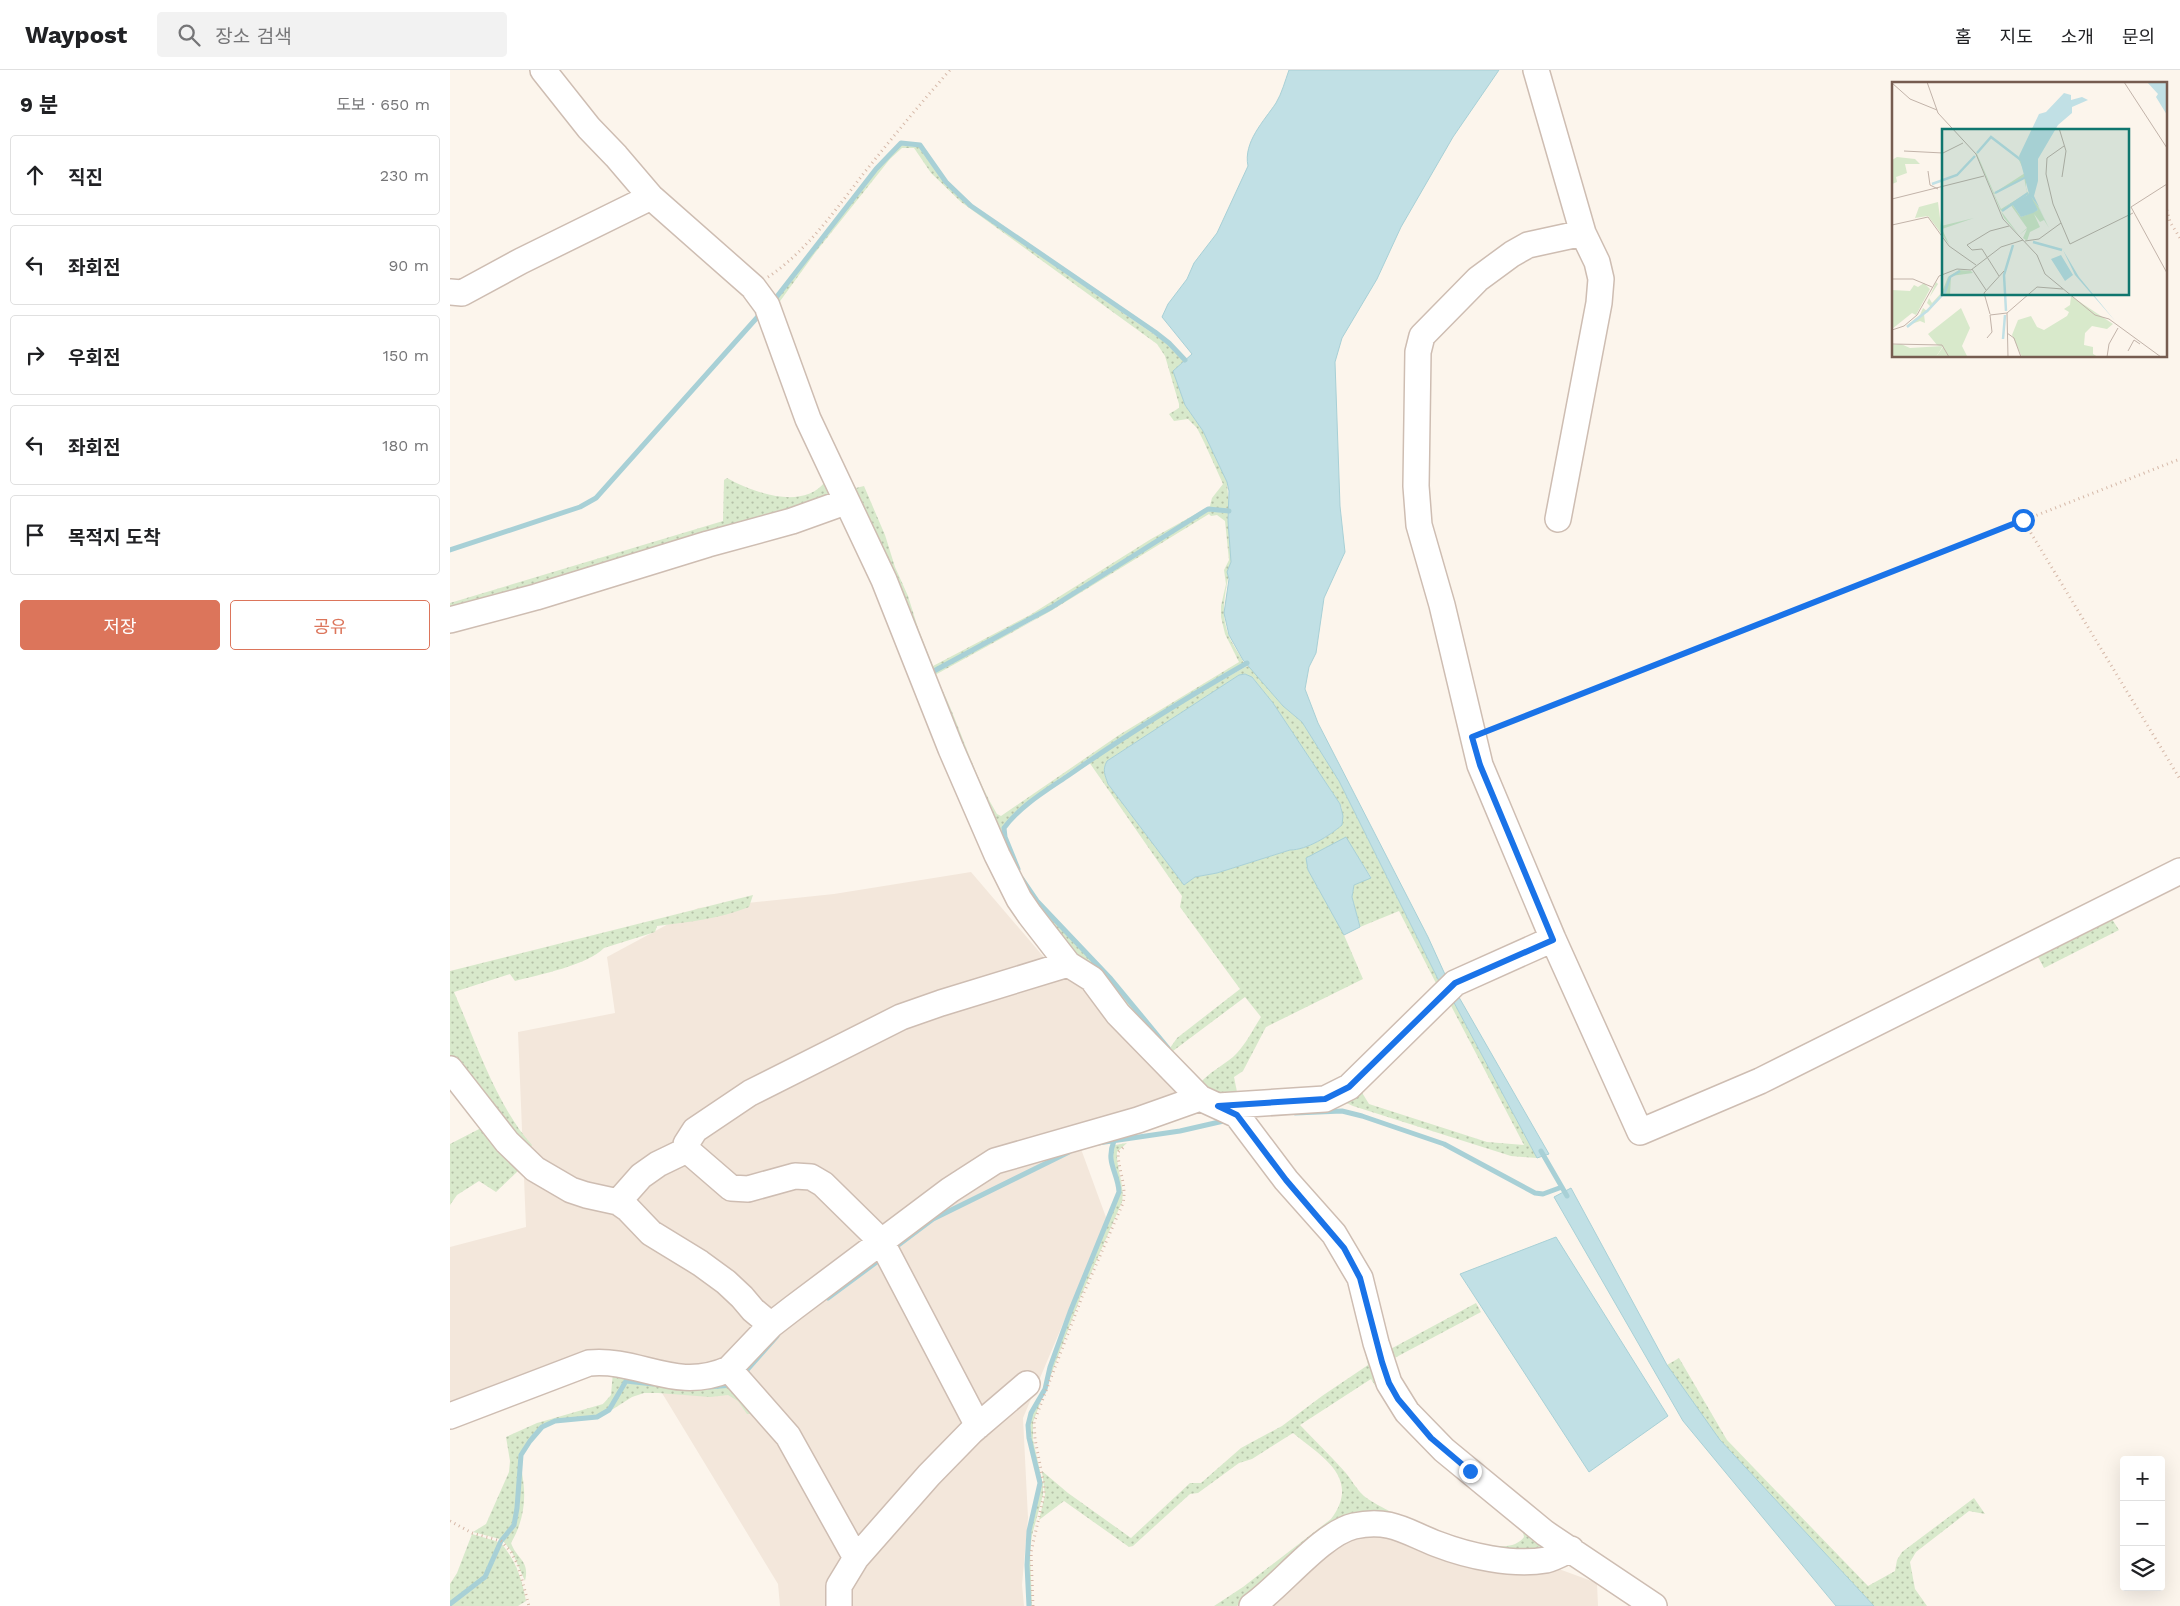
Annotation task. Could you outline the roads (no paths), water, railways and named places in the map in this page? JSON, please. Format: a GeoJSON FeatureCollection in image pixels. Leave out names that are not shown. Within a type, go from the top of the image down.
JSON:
{"type":"FeatureCollection","features":[{"type":"Feature","properties":{"kind":"street"},"geometry":{"type":"LineString","coordinates":[[543,70],[589,128],[651,197],[753,287],[766,306],[808,419],[884,580],[952,749],[1010,881],[1030,915],[1068,964],[1092,980],[1118,1014],[1209,1102],[1237,1115],[1286,1180],[1344,1248],[1360,1278],[1376,1343],[1389,1383],[1407,1412],[1444,1450],[1545,1533],[1654,1606]]}},
{"type":"Feature","properties":{"kind":"street"},"geometry":{"type":"LineString","coordinates":[[1536,70],[1583,233],[1597,262],[1601,279],[1599,303],[1558,519]]}},
{"type":"Feature","properties":{"kind":"street"},"geometry":{"type":"LineString","coordinates":[[450,292],[462,294],[520,261],[651,197]]}},
{"type":"Feature","properties":{"kind":"street"},"geometry":{"type":"LineString","coordinates":[[1583,233],[1528,245],[1512,254],[1478,279],[1422,336],[1418,352],[1416,486],[1419,525],[1442,605],[1480,765],[1553,940],[1640,1132],[1760,1081],[2180,870]]}},
{"type":"Feature","properties":{"kind":"street"},"geometry":{"type":"LineString","coordinates":[[450,620],[536,597],[708,544],[792,521],[846,502]]}},
{"type":"Feature","properties":{"kind":"street"},"geometry":{"type":"LineString","coordinates":[[450,1416],[589,1363],[612,1363],[682,1378],[707,1377],[728,1369],[771,1325],[950,1190],[995,1161],[1138,1120],[1209,1102],[1325,1099],[1349,1087],[1455,983],[1553,940]]}},
{"type":"Feature","properties":{"kind":"street"},"geometry":{"type":"LineString","coordinates":[[978,1426],[881,1241],[823,1184],[811,1177],[795,1176],[748,1189],[731,1188],[687,1150],[686,1144],[695,1130],[750,1093],[901,1017],[1068,964]]}},
{"type":"Feature","properties":{"kind":"street"},"geometry":{"type":"LineString","coordinates":[[450,1069],[507,1142],[535,1169],[571,1190],[618,1202],[628,1209],[651,1233],[700,1263],[726,1282],[753,1310],[771,1325]]}},
{"type":"Feature","properties":{"kind":"street"},"geometry":{"type":"LineString","coordinates":[[618,1202],[642,1176],[658,1164],[687,1150]]}},
{"type":"Feature","properties":{"kind":"street"},"geometry":{"type":"LineString","coordinates":[[728,1369],[788,1436],[856,1558]]}},
{"type":"Feature","properties":{"kind":"street"},"geometry":{"type":"LineString","coordinates":[[839,1606],[839,1586],[856,1558],[929,1475],[978,1426],[1027,1384]]}},
{"type":"Feature","properties":{"kind":"street"},"geometry":{"type":"LineString","coordinates":[[1252,1606],[1333,1535],[1353,1526],[1382,1524],[1405,1528],[1436,1544],[1476,1557],[1524,1561],[1547,1560],[1571,1549]]}},
{"type":"Feature","properties":{"kind":"water"},"geometry":{"type":"Polygon","coordinates":[[[1289,70],[1499,70],[1453,137],[1401,227],[1377,279],[1342,338],[1335,362],[1340,506],[1345,552],[1324,598],[1316,653],[1309,667],[1305,689],[1318,723],[1428,937],[1448,981],[1442,987],[1339,781],[1302,722],[1283,706],[1243,660],[1229,635],[1224,613],[1229,579],[1227,572],[1231,562],[1228,521],[1229,491],[1227,482],[1203,431],[1185,405],[1173,371],[1192,354],[1162,317],[1168,304],[1187,279],[1194,263],[1217,233],[1248,166],[1247,157],[1251,140],[1276,103],[1289,70]]]}},
{"type":"Feature","properties":{"kind":"water"},"geometry":{"type":"Polygon","coordinates":[[[1245,674],[1252,677],[1273,703],[1340,804],[1343,816],[1342,825],[1324,838],[1303,848],[1290,850],[1217,873],[1195,877],[1184,885],[1108,784],[1104,772],[1105,767],[1107,761],[1239,675],[1245,674]]]}},
{"type":"Feature","properties":{"kind":"water"},"geometry":{"type":"Polygon","coordinates":[[[1346,837],[1371,878],[1354,885],[1352,897],[1360,927],[1344,935],[1308,870],[1306,858],[1346,837]]]}},
{"type":"Feature","properties":{"kind":"water"},"geometry":{"type":"Polygon","coordinates":[[[1456,992],[1549,1154],[1537,1158],[1451,997],[1456,992]]]}},
{"type":"Feature","properties":{"kind":"water"},"geometry":{"type":"Polygon","coordinates":[[[1571,1188],[1667,1365],[1720,1440],[1874,1606],[1836,1606],[1683,1421],[1554,1197],[1571,1188]]]}},
{"type":"Feature","properties":{"kind":"water"},"geometry":{"type":"Polygon","coordinates":[[[1556,1237],[1668,1416],[1589,1472],[1460,1274],[1556,1237]]]}},
{"type":"Feature","properties":{"kind":"waterway"},"geometry":{"type":"LineString","coordinates":[[775,299],[876,169],[901,143],[920,145],[946,182],[971,206],[1155,332],[1169,343],[1185,360]]}},
{"type":"Feature","properties":{"kind":"waterway"},"geometry":{"type":"LineString","coordinates":[[450,550],[580,507],[596,498],[762,312]]}},
{"type":"Feature","properties":{"kind":"waterway"},"geometry":{"type":"LineString","coordinates":[[934,671],[1052,607],[1208,509],[1229,511]]}},
{"type":"Feature","properties":{"kind":"waterway"},"geometry":{"type":"LineString","coordinates":[[1018,869],[1005,837],[1004,828],[1010,820],[1043,793],[1112,746],[1179,703],[1247,663]]}},
{"type":"Feature","properties":{"kind":"waterway"},"geometry":{"type":"LineString","coordinates":[[1022,879],[1037,901],[1111,979],[1168,1048]]}},
{"type":"Feature","properties":{"kind":"waterway"},"geometry":{"type":"LineString","coordinates":[[1295,1113],[1342,1111],[1362,1116],[1444,1144],[1535,1193],[1543,1194],[1562,1187]]}},
{"type":"Feature","properties":{"kind":"waterway"},"geometry":{"type":"LineString","coordinates":[[1098,1143],[1180,1131],[1228,1120]]}},
{"type":"Feature","properties":{"kind":"waterway"},"geometry":{"type":"LineString","coordinates":[[1029,1606],[1027,1565],[1029,1531],[1040,1483],[1029,1438],[1028,1425],[1031,1413],[1045,1389],[1050,1367],[1070,1312],[1119,1192],[1111,1162],[1114,1141]]}},
{"type":"Feature","properties":{"kind":"waterway"},"geometry":{"type":"LineString","coordinates":[[1541,1151],[1567,1196]]}},
{"type":"Feature","properties":{"kind":"waterway"},"geometry":{"type":"LineString","coordinates":[[893,1249],[933,1219],[1069,1152]]}},
{"type":"Feature","properties":{"kind":"waterway"},"geometry":{"type":"LineString","coordinates":[[828,1298],[878,1261]]}},
{"type":"Feature","properties":{"kind":"waterway"},"geometry":{"type":"LineString","coordinates":[[746,1371],[777,1336]]}},
{"type":"Feature","properties":{"kind":"waterway"},"geometry":{"type":"LineString","coordinates":[[450,1604],[485,1577],[501,1541],[514,1525],[521,1455],[542,1427],[555,1421],[597,1417],[609,1410],[626,1381],[653,1384]]}},
{"type":"Feature","properties":{"kind":"waterway"},"geometry":{"type":"LineString","coordinates":[[709,1387],[732,1385]]}}]}
